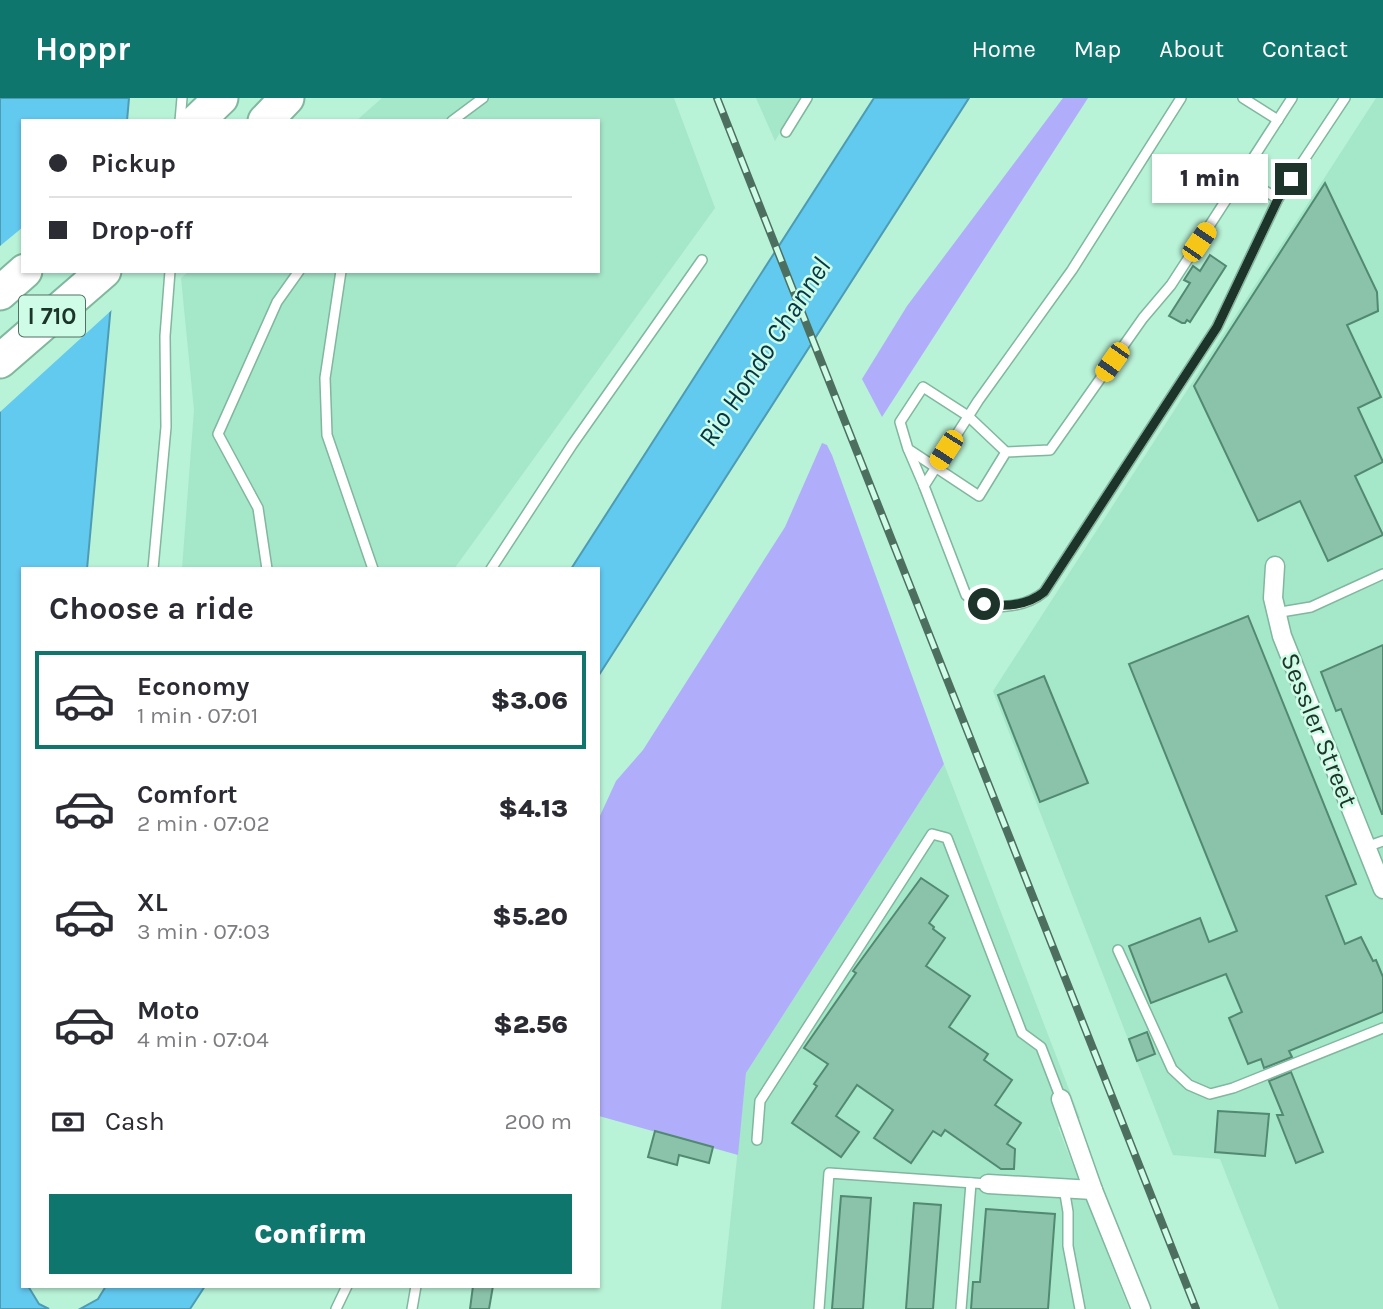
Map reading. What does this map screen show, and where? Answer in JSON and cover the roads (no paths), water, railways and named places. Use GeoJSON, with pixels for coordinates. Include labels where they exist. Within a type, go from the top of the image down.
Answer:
{"type":"FeatureCollection","features":[{"type":"Feature","properties":{"kind":"highway"},"geometry":{"type":"LineString","coordinates":[[199,119],[221,98]]}},
{"type":"Feature","properties":{"kind":"highway"},"geometry":{"type":"LineString","coordinates":[[267,119],[287,98]]}},
{"type":"Feature","properties":{"kind":"highway","name":"I 710"},"geometry":{"type":"LineString","coordinates":[[0,293],[23,273]]}},
{"type":"Feature","properties":{"kind":"highway","name":"I 710"},"geometry":{"type":"LineString","coordinates":[[0,361],[102,273]]}},
{"type":"Feature","properties":{"kind":"street","name":"Sessler Street"},"geometry":{"type":"LineString","coordinates":[[1275,566],[1273,582],[1276,613],[1282,636],[1383,889]]}},
{"type":"Feature","properties":{"kind":"street"},"geometry":{"type":"LineString","coordinates":[[1060,1099],[1141,1309]]}},
{"type":"Feature","properties":{"kind":"street"},"geometry":{"type":"LineString","coordinates":[[980,1183],[1093,1190]]}},
{"type":"Feature","properties":{"kind":"lane"},"geometry":{"type":"LineString","coordinates":[[180,119],[182,98]]}},
{"type":"Feature","properties":{"kind":"lane"},"geometry":{"type":"LineString","coordinates":[[455,119],[483,98]]}},
{"type":"Feature","properties":{"kind":"lane"},"geometry":{"type":"LineString","coordinates":[[786,132],[807,98]]}},
{"type":"Feature","properties":{"kind":"lane"},"geometry":{"type":"LineString","coordinates":[[924,486],[968,416],[1072,270],[1181,98]]}},
{"type":"Feature","properties":{"kind":"lane"},"geometry":{"type":"LineString","coordinates":[[1243,98],[1278,120]]}},
{"type":"Feature","properties":{"kind":"lane"},"geometry":{"type":"LineString","coordinates":[[1292,98],[1171,285],[1143,318],[1050,450],[1006,452],[968,416],[923,387],[900,422],[908,449],[969,598],[984,604],[1004,606],[1026,602],[1042,594],[1217,327],[1278,199],[1345,98]]}},
{"type":"Feature","properties":{"kind":"lane"},"geometry":{"type":"LineString","coordinates":[[1243,177],[1278,199]]}},
{"type":"Feature","properties":{"kind":"lane"},"geometry":{"type":"LineString","coordinates":[[492,567],[572,445],[702,260]]}},
{"type":"Feature","properties":{"kind":"lane"},"geometry":{"type":"LineString","coordinates":[[153,567],[166,427],[165,336],[170,273]]}},
{"type":"Feature","properties":{"kind":"lane"},"geometry":{"type":"LineString","coordinates":[[267,567],[258,508],[218,434],[277,302],[298,273]]}},
{"type":"Feature","properties":{"kind":"lane"},"geometry":{"type":"LineString","coordinates":[[341,273],[325,378],[327,435],[372,567]]}},
{"type":"Feature","properties":{"kind":"lane"},"geometry":{"type":"LineString","coordinates":[[908,449],[979,496],[1006,452]]}},
{"type":"Feature","properties":{"kind":"lane"},"geometry":{"type":"LineString","coordinates":[[1276,613],[1311,607],[1383,574]]}},
{"type":"Feature","properties":{"kind":"lane"},"geometry":{"type":"LineString","coordinates":[[757,1140],[761,1101],[932,834],[947,838],[1022,1033],[1041,1047],[1060,1099]]}},
{"type":"Feature","properties":{"kind":"lane"},"geometry":{"type":"LineString","coordinates":[[1366,847],[1383,841]]}},
{"type":"Feature","properties":{"kind":"lane"},"geometry":{"type":"LineString","coordinates":[[1118,950],[1172,1069],[1189,1086],[1210,1094],[1233,1088],[1383,1028]]}},
{"type":"Feature","properties":{"kind":"lane"},"geometry":{"type":"LineString","coordinates":[[819,1309],[829,1173],[980,1183],[961,1309]]}},
{"type":"Feature","properties":{"kind":"lane"},"geometry":{"type":"LineString","coordinates":[[1064,1188],[1068,1212],[1068,1246],[1080,1309]]}},
{"type":"Feature","properties":{"kind":"lane"},"geometry":{"type":"LineString","coordinates":[[336,1309],[346,1288]]}},
{"type":"Feature","properties":{"kind":"lane"},"geometry":{"type":"LineString","coordinates":[[412,1309],[416,1288]]}},
{"type":"Feature","properties":{"kind":"water"},"geometry":{"type":"Polygon","coordinates":[[[0,98],[129,98],[127,119],[21,119],[21,273],[114,273],[87,567],[21,567],[21,1288],[29,1288],[39,1304],[49,1309],[0,1309],[0,98]]]}},
{"type":"Feature","properties":{"kind":"water","name":"Rio Hondo Channel"},"geometry":{"type":"Polygon","coordinates":[[[874,98],[969,98],[600,673],[600,567],[572,567],[874,98]]]}},
{"type":"Feature","properties":{"kind":"water"},"geometry":{"type":"Polygon","coordinates":[[[105,1288],[204,1288],[190,1309],[80,1309],[98,1299],[105,1288]]]}},
{"type":"Feature","properties":{"kind":"railway"},"geometry":{"type":"LineString","coordinates":[[717,98],[1196,1309]]}}]}
